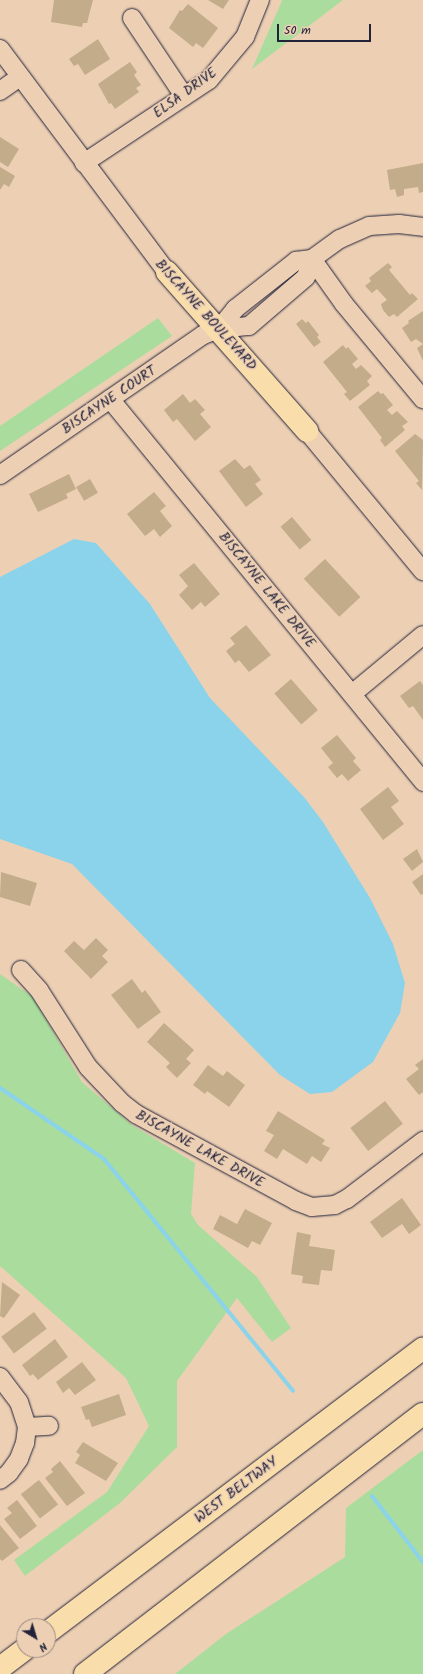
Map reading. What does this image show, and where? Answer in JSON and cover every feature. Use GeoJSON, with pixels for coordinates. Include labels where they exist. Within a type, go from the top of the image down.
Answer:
{"type":"FeatureCollection","features":[{"type":"Feature","properties":{"kind":"main road","name":"BISCAYNE BOULEVARD"},"geometry":{"type":"LineString","coordinates":[[167,272],[219,329],[307,431]]}},
{"type":"Feature","properties":{"kind":"main road","name":"WEST BELTWAY"},"geometry":{"type":"LineString","coordinates":[[56,1626],[423,1348]]}},
{"type":"Feature","properties":{"kind":"main road"},"geometry":{"type":"LineString","coordinates":[[85,1674],[423,1414]]}},
{"type":"Feature","properties":{"kind":"main road"},"geometry":{"type":"LineString","coordinates":[[0,1668],[16,1656]]}},
{"type":"Feature","properties":{"kind":"street","name":"ELSA DRIVE"},"geometry":{"type":"LineString","coordinates":[[84,163],[209,80],[229,58],[245,37],[260,0]]}},
{"type":"Feature","properties":{"kind":"street"},"geometry":{"type":"LineString","coordinates":[[132,18],[184,96]]}},
{"type":"Feature","properties":{"kind":"street","name":"BISCAYNE BOULEVARD"},"geometry":{"type":"LineString","coordinates":[[0,49],[167,272]]}},
{"type":"Feature","properties":{"kind":"street"},"geometry":{"type":"LineString","coordinates":[[0,91],[20,77]]}},
{"type":"Feature","properties":{"kind":"street"},"geometry":{"type":"LineString","coordinates":[[423,227],[398,224],[368,226],[340,239],[312,259],[344,304],[423,399]]}},
{"type":"Feature","properties":{"kind":"street","name":"BISCAYNE COURT"},"geometry":{"type":"LineString","coordinates":[[0,475],[204,335],[219,329],[249,326],[306,276],[312,259]]}},
{"type":"Feature","properties":{"kind":"street","name":"BISCAYNE LAKE DRIVE"},"geometry":{"type":"LineString","coordinates":[[110,399],[423,782]]}},
{"type":"Feature","properties":{"kind":"street","name":"BISCAYNE BOULEVARD"},"geometry":{"type":"LineString","coordinates":[[307,431],[423,571]]}},
{"type":"Feature","properties":{"kind":"street"},"geometry":{"type":"LineString","coordinates":[[352,694],[423,635]]}},
{"type":"Feature","properties":{"kind":"street","name":"BISCAYNE LAKE DRIVE"},"geometry":{"type":"LineString","coordinates":[[21,970],[39,990],[88,1067],[122,1103],[136,1114],[296,1201],[312,1207],[335,1205],[347,1199],[423,1141]]}},
{"type":"Feature","properties":{"kind":"street"},"geometry":{"type":"LineString","coordinates":[[0,1377],[19,1402],[27,1427],[25,1443],[19,1459],[9,1473],[0,1480]]}},
{"type":"Feature","properties":{"kind":"street"},"geometry":{"type":"LineString","coordinates":[[27,1427],[49,1426]]}},
{"type":"Feature","properties":{"kind":"green space"},"geometry":{"type":"Polygon","coordinates":[[[282,0],[343,0],[252,69],[281,3],[282,0]]]}},
{"type":"Feature","properties":{"kind":"green space"},"geometry":{"type":"Polygon","coordinates":[[[158,318],[172,336],[0,451],[0,426],[158,318]]]}},
{"type":"Feature","properties":{"kind":"green space"},"geometry":{"type":"Polygon","coordinates":[[[0,974],[33,997],[82,1082],[132,1125],[195,1163],[191,1214],[198,1225],[257,1277],[291,1328],[272,1342],[237,1298],[177,1381],[177,1447],[120,1503],[25,1576],[14,1560],[107,1492],[149,1426],[126,1378],[0,1266],[0,974]]]}},
{"type":"Feature","properties":{"kind":"green space"},"geometry":{"type":"Polygon","coordinates":[[[423,1450],[423,1674],[175,1674],[226,1634],[345,1557],[346,1508],[423,1450]]]}},
{"type":"Feature","properties":{"kind":"water"},"geometry":{"type":"Polygon","coordinates":[[[74,539],[96,543],[150,604],[210,698],[304,797],[323,822],[370,898],[393,944],[405,983],[400,1013],[373,1062],[332,1092],[310,1094],[280,1075],[72,864],[0,839],[0,577],[74,539]]]}},
{"type":"Feature","properties":{"kind":"building"},"geometry":{"type":"Polygon","coordinates":[[[54,0],[93,0],[87,23],[83,23],[82,27],[51,22],[54,0]]]}},
{"type":"Feature","properties":{"kind":"building"},"geometry":{"type":"Polygon","coordinates":[[[208,0],[229,0],[223,9],[208,0]]]}},
{"type":"Feature","properties":{"kind":"building"},"geometry":{"type":"Polygon","coordinates":[[[188,4],[218,28],[203,48],[196,43],[193,47],[169,28],[180,10],[182,11],[188,4]]]}},
{"type":"Feature","properties":{"kind":"building"},"geometry":{"type":"Polygon","coordinates":[[[98,39],[110,59],[85,75],[78,64],[74,66],[69,59],[98,39]]]}},
{"type":"Feature","properties":{"kind":"building"},"geometry":{"type":"Polygon","coordinates":[[[130,62],[137,72],[134,75],[141,85],[136,88],[139,92],[115,109],[111,103],[109,104],[98,84],[130,62]]]}},
{"type":"Feature","properties":{"kind":"building"},"geometry":{"type":"Polygon","coordinates":[[[0,137],[19,149],[8,167],[0,162],[0,137]]]}},
{"type":"Feature","properties":{"kind":"building"},"geometry":{"type":"Polygon","coordinates":[[[423,163],[423,192],[419,193],[418,187],[404,189],[404,195],[397,197],[395,189],[390,190],[387,170],[423,163]]]}},
{"type":"Feature","properties":{"kind":"building"},"geometry":{"type":"Polygon","coordinates":[[[0,167],[15,176],[9,187],[4,184],[0,190],[0,167]]]}},
{"type":"Feature","properties":{"kind":"building"},"geometry":{"type":"Polygon","coordinates":[[[388,263],[392,267],[389,270],[410,295],[412,293],[418,299],[397,317],[394,314],[389,317],[383,310],[381,304],[387,300],[377,289],[372,293],[365,286],[371,281],[369,278],[388,263]]]}},
{"type":"Feature","properties":{"kind":"building"},"geometry":{"type":"Polygon","coordinates":[[[423,311],[423,344],[416,339],[411,342],[402,328],[409,323],[408,321],[423,311]]]}},
{"type":"Feature","properties":{"kind":"building"},"geometry":{"type":"Polygon","coordinates":[[[302,319],[306,323],[308,321],[319,335],[317,337],[321,342],[314,347],[296,324],[302,319]]]}},
{"type":"Feature","properties":{"kind":"building"},"geometry":{"type":"Polygon","coordinates":[[[423,344],[423,361],[417,348],[423,344]]]}},
{"type":"Feature","properties":{"kind":"building"},"geometry":{"type":"Polygon","coordinates":[[[343,345],[346,349],[348,347],[358,359],[352,364],[356,369],[361,365],[372,376],[367,381],[370,385],[350,401],[344,394],[347,392],[323,362],[343,345]]]}},
{"type":"Feature","properties":{"kind":"building"},"geometry":{"type":"Polygon","coordinates":[[[378,391],[381,394],[383,393],[393,405],[387,410],[392,415],[397,411],[408,422],[402,426],[405,430],[385,447],[380,440],[382,438],[358,407],[378,391]]]}},
{"type":"Feature","properties":{"kind":"building"},"geometry":{"type":"Polygon","coordinates":[[[183,394],[190,403],[195,399],[205,410],[200,414],[211,427],[195,441],[177,419],[173,422],[164,410],[183,394]]]}},
{"type":"Feature","properties":{"kind":"building"},"geometry":{"type":"Polygon","coordinates":[[[415,434],[423,440],[422,490],[416,483],[419,481],[395,451],[415,434]]]}},
{"type":"Feature","properties":{"kind":"building"},"geometry":{"type":"Polygon","coordinates":[[[235,459],[244,469],[250,465],[261,480],[255,484],[263,494],[246,507],[219,471],[235,459]]]}},
{"type":"Feature","properties":{"kind":"building"},"geometry":{"type":"Polygon","coordinates":[[[69,474],[76,489],[66,494],[68,498],[38,512],[29,494],[69,474]]]}},
{"type":"Feature","properties":{"kind":"building"},"geometry":{"type":"Polygon","coordinates":[[[90,479],[98,493],[84,501],[76,487],[90,479]]]}},
{"type":"Feature","properties":{"kind":"building"},"geometry":{"type":"Polygon","coordinates":[[[154,492],[166,506],[160,511],[172,526],[160,537],[154,529],[145,536],[127,514],[154,492]]]}},
{"type":"Feature","properties":{"kind":"building"},"geometry":{"type":"Polygon","coordinates":[[[292,517],[311,540],[300,550],[281,527],[292,517]]]}},
{"type":"Feature","properties":{"kind":"building"},"geometry":{"type":"Polygon","coordinates":[[[325,559],[360,597],[339,617],[304,579],[325,559]]]}},
{"type":"Feature","properties":{"kind":"building"},"geometry":{"type":"Polygon","coordinates":[[[194,563],[220,594],[205,607],[201,602],[192,610],[179,595],[188,586],[179,575],[194,563]]]}},
{"type":"Feature","properties":{"kind":"building"},"geometry":{"type":"Polygon","coordinates":[[[246,625],[271,655],[249,672],[239,660],[235,663],[226,651],[235,644],[230,638],[246,625]]]}},
{"type":"Feature","properties":{"kind":"building"},"geometry":{"type":"Polygon","coordinates":[[[291,679],[318,710],[301,724],[274,693],[291,679]]]}},
{"type":"Feature","properties":{"kind":"building"},"geometry":{"type":"Polygon","coordinates":[[[420,681],[423,685],[423,720],[413,706],[409,708],[400,696],[420,681]]]}},
{"type":"Feature","properties":{"kind":"building"},"geometry":{"type":"Polygon","coordinates":[[[337,735],[356,758],[353,761],[361,770],[348,781],[342,774],[337,778],[328,767],[333,763],[321,748],[337,735]]]}},
{"type":"Feature","properties":{"kind":"building"},"geometry":{"type":"Polygon","coordinates":[[[388,787],[399,801],[391,807],[404,824],[383,840],[360,809],[388,787]]]}},
{"type":"Feature","properties":{"kind":"building"},"geometry":{"type":"Polygon","coordinates":[[[417,849],[423,862],[412,871],[403,859],[417,849]]]}},
{"type":"Feature","properties":{"kind":"building"},"geometry":{"type":"Polygon","coordinates":[[[1,872],[37,883],[30,906],[0,897],[1,872]]]}},
{"type":"Feature","properties":{"kind":"building"},"geometry":{"type":"Polygon","coordinates":[[[423,874],[423,894],[421,895],[412,882],[423,874]]]}},
{"type":"Feature","properties":{"kind":"building"},"geometry":{"type":"Polygon","coordinates":[[[96,938],[108,950],[102,956],[108,962],[91,979],[64,951],[74,941],[84,950],[96,938]]]}},
{"type":"Feature","properties":{"kind":"building"},"geometry":{"type":"Polygon","coordinates":[[[132,979],[142,993],[145,990],[161,1012],[138,1029],[111,995],[132,979]]]}},
{"type":"Feature","properties":{"kind":"building"},"geometry":{"type":"Polygon","coordinates":[[[164,1023],[194,1050],[186,1059],[191,1063],[177,1078],[166,1067],[170,1063],[147,1042],[164,1023]]]}},
{"type":"Feature","properties":{"kind":"building"},"geometry":{"type":"Polygon","coordinates":[[[423,1059],[423,1092],[419,1095],[406,1079],[419,1069],[415,1065],[423,1059]]]}},
{"type":"Feature","properties":{"kind":"building"},"geometry":{"type":"Polygon","coordinates":[[[208,1065],[223,1076],[227,1071],[245,1085],[229,1107],[207,1091],[205,1094],[193,1085],[208,1065]]]}},
{"type":"Feature","properties":{"kind":"building"},"geometry":{"type":"Polygon","coordinates":[[[385,1101],[403,1124],[368,1151],[350,1128],[385,1101]]]}},
{"type":"Feature","properties":{"kind":"building"},"geometry":{"type":"Polygon","coordinates":[[[278,1111],[325,1140],[322,1144],[330,1148],[321,1162],[312,1156],[307,1164],[283,1149],[277,1159],[264,1151],[274,1135],[266,1131],[278,1111]]]}},
{"type":"Feature","properties":{"kind":"building"},"geometry":{"type":"Polygon","coordinates":[[[402,1198],[421,1225],[409,1234],[402,1224],[382,1238],[370,1222],[402,1198]]]}},
{"type":"Feature","properties":{"kind":"building"},"geometry":{"type":"Polygon","coordinates":[[[245,1209],[272,1223],[260,1245],[252,1241],[248,1248],[213,1229],[220,1215],[237,1224],[245,1209]]]}},
{"type":"Feature","properties":{"kind":"building"},"geometry":{"type":"Polygon","coordinates":[[[297,1232],[311,1235],[309,1246],[335,1250],[332,1271],[321,1270],[319,1285],[302,1283],[303,1276],[291,1274],[297,1232]]]}},
{"type":"Feature","properties":{"kind":"building"},"geometry":{"type":"Polygon","coordinates":[[[2,1282],[20,1295],[4,1318],[0,1316],[2,1282]]]}},
{"type":"Feature","properties":{"kind":"building"},"geometry":{"type":"Polygon","coordinates":[[[34,1312],[47,1329],[14,1353],[1,1337],[34,1312]]]}},
{"type":"Feature","properties":{"kind":"building"},"geometry":{"type":"Polygon","coordinates":[[[55,1339],[68,1357],[38,1380],[33,1374],[30,1376],[22,1365],[55,1339]]]}},
{"type":"Feature","properties":{"kind":"building"},"geometry":{"type":"Polygon","coordinates":[[[82,1362],[96,1380],[75,1395],[69,1388],[63,1393],[56,1382],[82,1362]]]}},
{"type":"Feature","properties":{"kind":"building"},"geometry":{"type":"Polygon","coordinates":[[[119,1394],[126,1415],[92,1427],[89,1419],[86,1420],[81,1407],[119,1394]]]}},
{"type":"Feature","properties":{"kind":"building"},"geometry":{"type":"Polygon","coordinates":[[[83,1442],[118,1463],[106,1481],[75,1463],[80,1455],[76,1452],[83,1442]]]}},
{"type":"Feature","properties":{"kind":"building"},"geometry":{"type":"Polygon","coordinates":[[[60,1461],[85,1493],[67,1506],[45,1478],[53,1472],[51,1469],[60,1461]]]}},
{"type":"Feature","properties":{"kind":"building"},"geometry":{"type":"Polygon","coordinates":[[[39,1480],[58,1504],[40,1519],[21,1494],[39,1480]]]}},
{"type":"Feature","properties":{"kind":"building"},"geometry":{"type":"Polygon","coordinates":[[[17,1500],[37,1526],[20,1539],[4,1519],[12,1513],[7,1508],[17,1500]]]}},
{"type":"Feature","properties":{"kind":"building"},"geometry":{"type":"Polygon","coordinates":[[[0,1525],[19,1548],[2,1561],[0,1559],[0,1525]]]}},
{"type":"Feature","properties":{"kind":"waterway"},"geometry":{"type":"LineString","coordinates":[[0,1088],[104,1159],[293,1391]]}},
{"type":"Feature","properties":{"kind":"waterway"},"geometry":{"type":"LineString","coordinates":[[372,1496],[423,1562]]}}]}
